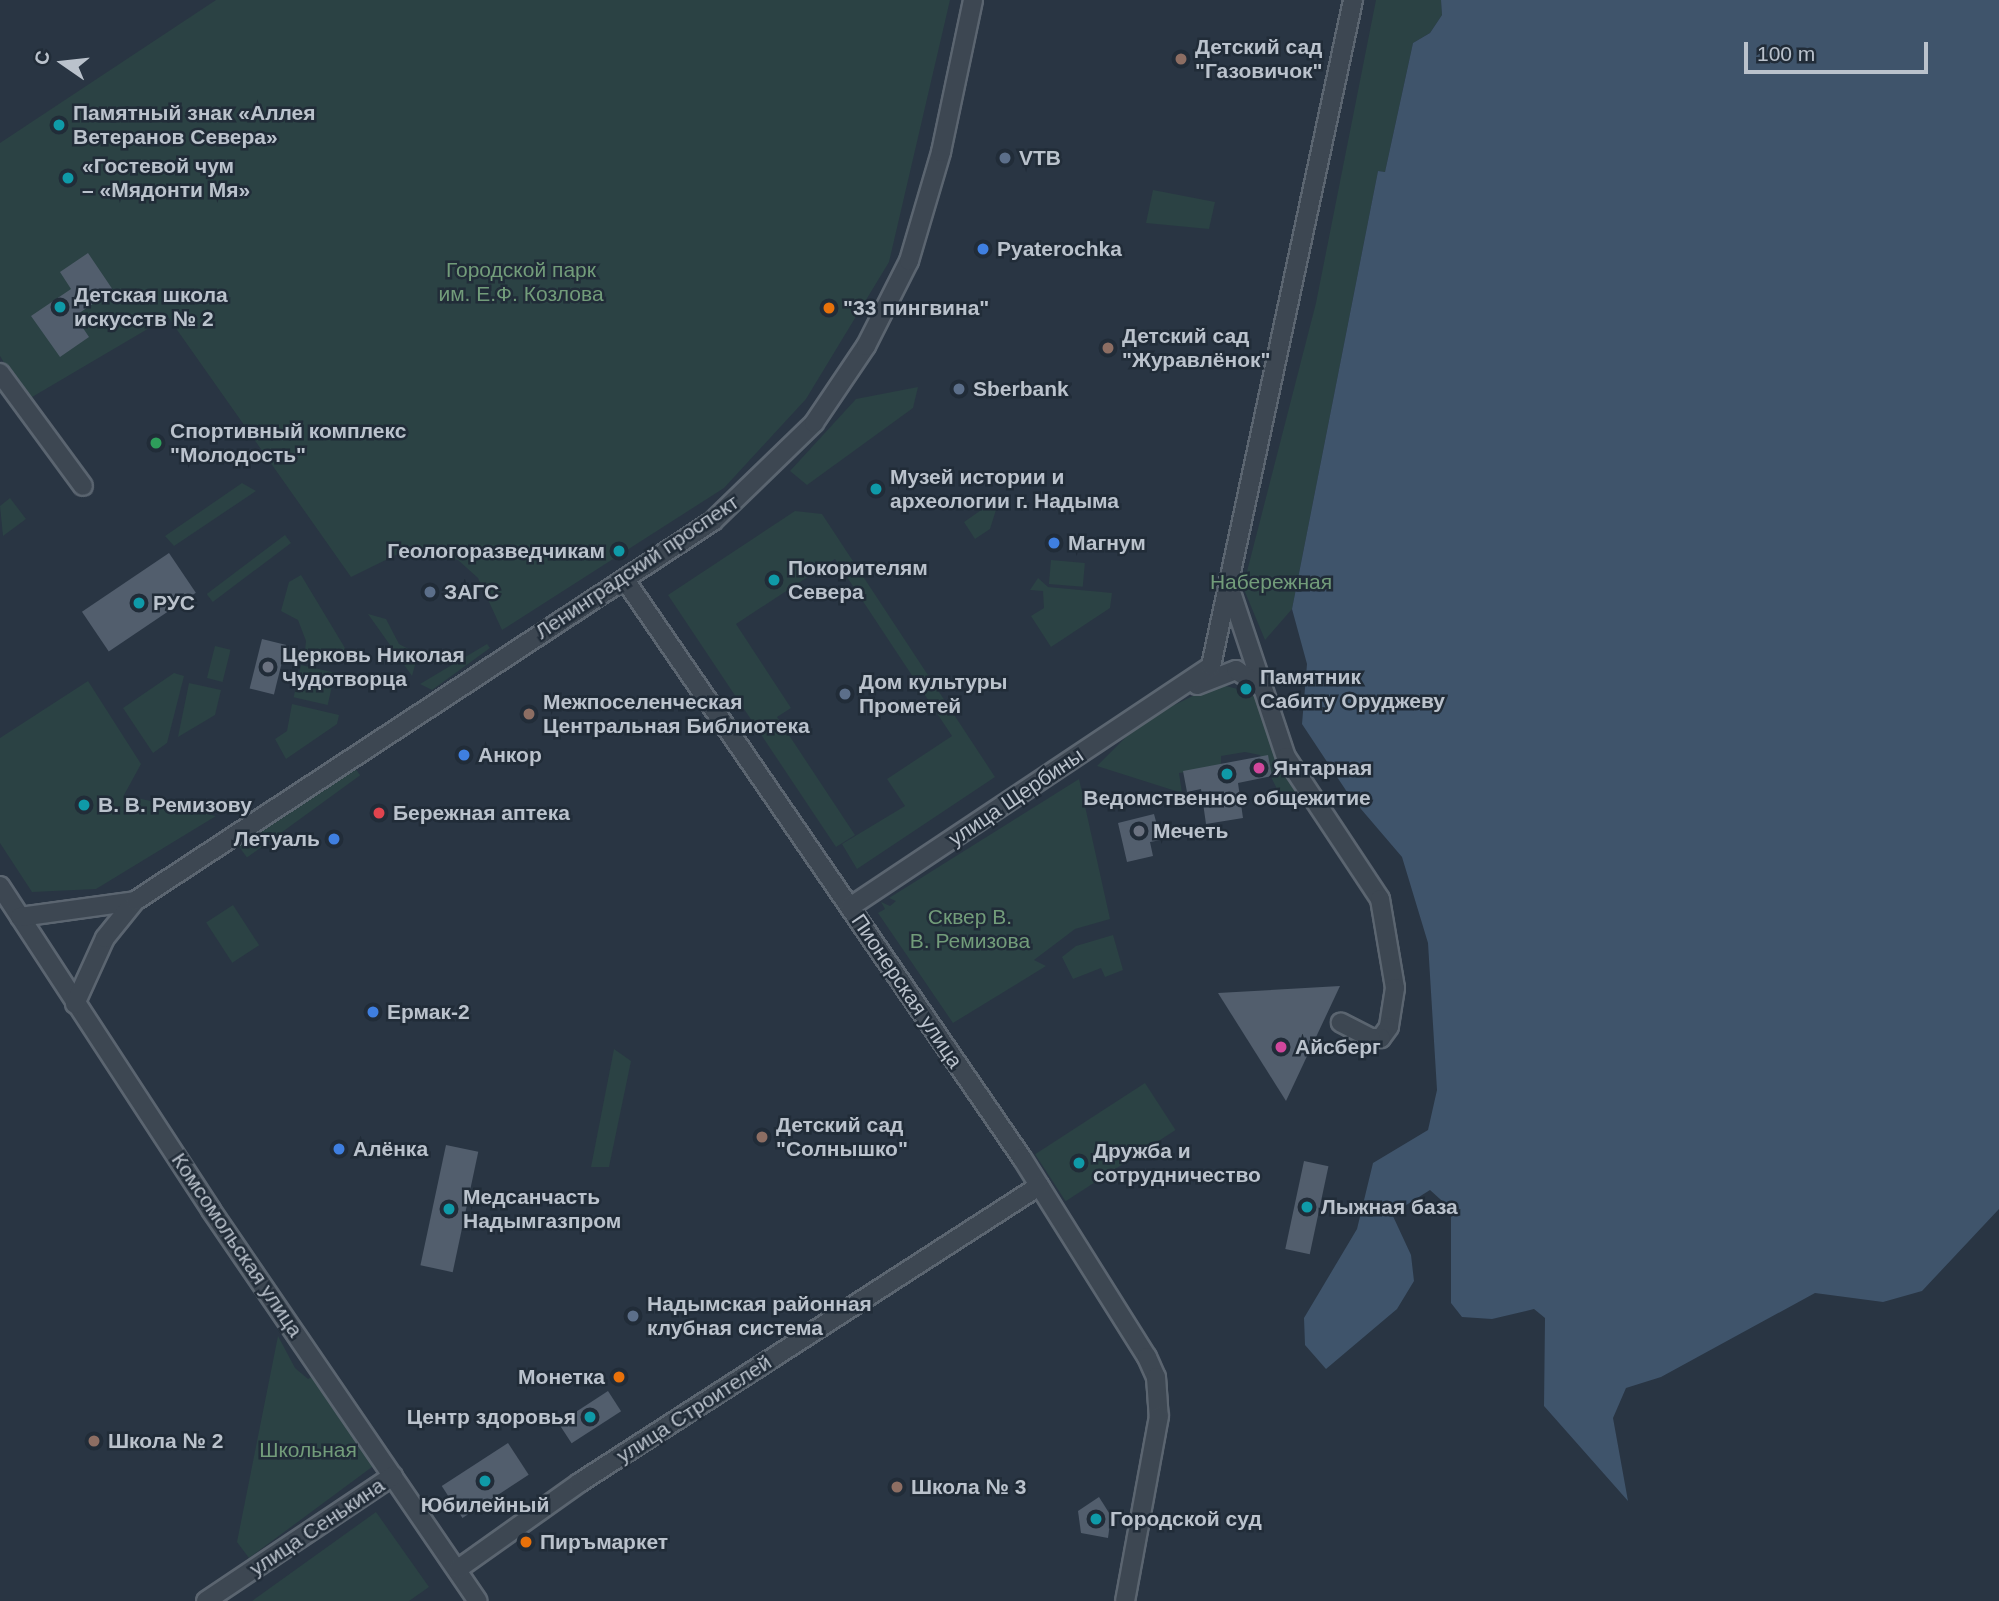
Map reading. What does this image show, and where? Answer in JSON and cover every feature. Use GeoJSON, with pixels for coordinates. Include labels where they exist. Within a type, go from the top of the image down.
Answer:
{"type":"FeatureCollection","features":[{"type":"Feature","properties":{"kind":"street","name":"Ленинградский проспект"},"geometry":{"type":"LineString","coordinates":[[135,901],[625,580],[752,488],[814,423],[866,346],[922,226],[973,0]]}},
{"type":"Feature","properties":{"kind":"street"},"geometry":{"type":"LineString","coordinates":[[1183,686],[1211,666],[1222,629],[1353,0]]}},
{"type":"Feature","properties":{"kind":"street"},"geometry":{"type":"LineString","coordinates":[[0,373],[83,486]]}},
{"type":"Feature","properties":{"kind":"street","name":"Пионерская улица"},"geometry":{"type":"LineString","coordinates":[[625,580],[1039,1186],[1147,1357],[1156,1377],[1159,1416],[1125,1601]]}},
{"type":"Feature","properties":{"kind":"street"},"geometry":{"type":"LineString","coordinates":[[1230,589],[1286,757],[1380,900],[1395,988],[1389,1027],[1381,1038],[1371,1038],[1341,1023]]}},
{"type":"Feature","properties":{"kind":"street"},"geometry":{"type":"LineString","coordinates":[[1222,629],[1254,664]]}},
{"type":"Feature","properties":{"kind":"street"},"geometry":{"type":"LineString","coordinates":[[1183,686],[1236,670],[1261,687]]}},
{"type":"Feature","properties":{"kind":"street","name":"улица Щербины"},"geometry":{"type":"LineString","coordinates":[[850,907],[1183,686]]}},
{"type":"Feature","properties":{"kind":"street","name":"Комсомольская улица"},"geometry":{"type":"LineString","coordinates":[[0,886],[75,1004],[478,1601]]}},
{"type":"Feature","properties":{"kind":"street"},"geometry":{"type":"LineString","coordinates":[[20,917],[135,901]]}},
{"type":"Feature","properties":{"kind":"street"},"geometry":{"type":"LineString","coordinates":[[75,1004],[105,938],[135,901]]}},
{"type":"Feature","properties":{"kind":"street","name":"улица Строителей"},"geometry":{"type":"LineString","coordinates":[[458,1569],[588,1477],[1039,1186]]}},
{"type":"Feature","properties":{"kind":"street","name":"улица Сенькина"},"geometry":{"type":"LineString","coordinates":[[206,1601],[393,1476]]}},
{"type":"Feature","properties":{"kind":"green space","name":"Городской парк им. Е.Ф. Козлова"},"geometry":{"type":"Polygon","coordinates":[[[216,0],[950,0],[889,262],[806,399],[724,488],[502,630],[478,578],[458,560],[436,551],[404,551],[351,577],[168,317],[27,400],[0,356],[0,143],[216,0]]]}},
{"type":"Feature","properties":{"kind":"green space","name":"Набережная"},"geometry":{"type":"Polygon","coordinates":[[[1376,0],[1441,0],[1442,15],[1430,33],[1413,43],[1385,172],[1378,171],[1292,609],[1265,640],[1243,587],[1316,303],[1376,0]]]}},
{"type":"Feature","properties":{"kind":"green space"},"geometry":{"type":"Polygon","coordinates":[[[1153,190],[1215,202],[1209,229],[1146,223],[1153,190]]]}},
{"type":"Feature","properties":{"kind":"green space"},"geometry":{"type":"Polygon","coordinates":[[[918,387],[913,408],[807,485],[790,471],[856,399],[918,387]]]}},
{"type":"Feature","properties":{"kind":"green space"},"geometry":{"type":"Polygon","coordinates":[[[242,483],[256,491],[174,546],[165,536],[242,483]]]}},
{"type":"Feature","properties":{"kind":"green space"},"geometry":{"type":"Polygon","coordinates":[[[1000,497],[990,529],[975,539],[964,522],[1000,497]]]}},
{"type":"Feature","properties":{"kind":"green space"},"geometry":{"type":"Polygon","coordinates":[[[10,498],[26,519],[3,536],[0,506],[10,498]]]}},
{"type":"Feature","properties":{"kind":"green space"},"geometry":{"type":"Polygon","coordinates":[[[795,511],[822,514],[995,777],[857,869],[842,844],[905,806],[887,779],[952,736],[835,559],[736,624],[791,708],[777,717],[855,835],[836,847],[668,595],[795,511]]]}},
{"type":"Feature","properties":{"kind":"green space"},"geometry":{"type":"Polygon","coordinates":[[[285,535],[291,543],[213,602],[207,594],[285,535]]]}},
{"type":"Feature","properties":{"kind":"green space"},"geometry":{"type":"Polygon","coordinates":[[[1051,560],[1085,563],[1083,587],[1049,584],[1051,560]]]}},
{"type":"Feature","properties":{"kind":"green space"},"geometry":{"type":"Polygon","coordinates":[[[301,575],[351,658],[304,660],[306,641],[298,620],[281,611],[289,582],[301,575]]]}},
{"type":"Feature","properties":{"kind":"green space"},"geometry":{"type":"Polygon","coordinates":[[[1038,578],[1048,587],[1112,593],[1110,608],[1051,647],[1031,616],[1044,608],[1043,591],[1030,590],[1038,578]]]}},
{"type":"Feature","properties":{"kind":"green space"},"geometry":{"type":"Polygon","coordinates":[[[368,614],[386,619],[399,644],[418,654],[412,676],[368,614]]]}},
{"type":"Feature","properties":{"kind":"green space"},"geometry":{"type":"Polygon","coordinates":[[[487,644],[490,648],[432,690],[420,684],[487,644]]]}},
{"type":"Feature","properties":{"kind":"green space"},"geometry":{"type":"Polygon","coordinates":[[[215,646],[231,650],[223,682],[207,678],[215,646]]]}},
{"type":"Feature","properties":{"kind":"green space"},"geometry":{"type":"Polygon","coordinates":[[[301,665],[335,673],[328,705],[294,697],[301,665]]]}},
{"type":"Feature","properties":{"kind":"green space"},"geometry":{"type":"Polygon","coordinates":[[[174,673],[184,676],[167,743],[153,753],[123,708],[174,673]]]}},
{"type":"Feature","properties":{"kind":"green space"},"geometry":{"type":"Polygon","coordinates":[[[88,681],[141,764],[124,795],[216,816],[96,889],[32,892],[0,843],[0,738],[88,681]]]}},
{"type":"Feature","properties":{"kind":"green space"},"geometry":{"type":"Polygon","coordinates":[[[189,683],[221,690],[215,715],[178,737],[189,683]]]}},
{"type":"Feature","properties":{"kind":"green space"},"geometry":{"type":"Polygon","coordinates":[[[1217,684],[1255,693],[1300,791],[1280,795],[1260,755],[1245,752],[1221,756],[1221,768],[1179,773],[1182,793],[1097,766],[1142,721],[1217,684]]]}},
{"type":"Feature","properties":{"kind":"green space"},"geometry":{"type":"Polygon","coordinates":[[[292,704],[339,715],[337,724],[286,759],[275,739],[287,731],[292,704]]]}},
{"type":"Feature","properties":{"kind":"green space"},"geometry":{"type":"Polygon","coordinates":[[[352,764],[360,775],[247,858],[239,846],[352,764]]]}},
{"type":"Feature","properties":{"kind":"green space","name":"Сквер В. В. Ремизова"},"geometry":{"type":"Polygon","coordinates":[[[1079,779],[1110,919],[1075,929],[1034,960],[1046,966],[953,1023],[878,913],[885,909],[881,902],[890,906],[896,901],[889,898],[1079,779]]]}},
{"type":"Feature","properties":{"kind":"green space"},"geometry":{"type":"Polygon","coordinates":[[[233,905],[259,945],[232,963],[206,922],[233,905]]]}},
{"type":"Feature","properties":{"kind":"green space"},"geometry":{"type":"Polygon","coordinates":[[[1113,935],[1123,970],[1105,977],[1101,968],[1073,979],[1062,957],[1076,946],[1113,935]]]}},
{"type":"Feature","properties":{"kind":"green space"},"geometry":{"type":"Polygon","coordinates":[[[614,1049],[631,1061],[609,1167],[591,1167],[614,1049]]]}},
{"type":"Feature","properties":{"kind":"green space"},"geometry":{"type":"Polygon","coordinates":[[[1145,1083],[1175,1130],[1066,1201],[1035,1154],[1145,1083]]]}},
{"type":"Feature","properties":{"kind":"green space","name":"Школьная"},"geometry":{"type":"Polygon","coordinates":[[[278,1336],[295,1368],[308,1379],[319,1373],[372,1456],[372,1467],[249,1558],[237,1542],[278,1336]]]}},
{"type":"Feature","properties":{"kind":"green space"},"geometry":{"type":"Polygon","coordinates":[[[376,1512],[429,1587],[409,1601],[252,1601],[376,1512]]]}},
{"type":"Feature","properties":{"kind":"water"},"geometry":{"type":"Polygon","coordinates":[[[1441,0],[1999,0],[1999,1209],[1922,1291],[1883,1302],[1815,1293],[1661,1377],[1626,1388],[1613,1418],[1628,1501],[1544,1406],[1545,1318],[1534,1309],[1492,1319],[1462,1317],[1451,1303],[1451,1209],[1430,1190],[1392,1214],[1411,1255],[1414,1281],[1397,1309],[1326,1369],[1305,1345],[1304,1318],[1357,1229],[1373,1163],[1428,1130],[1437,1090],[1428,943],[1402,857],[1349,795],[1302,724],[1307,664],[1292,609],[1378,171],[1385,172],[1413,43],[1430,33],[1442,15],[1441,0]]]}},
{"type":"Feature","properties":{"kind":"building","name":"Детская школа искусств № 2"},"geometry":{"type":"Polygon","coordinates":[[[88,253],[113,290],[75,316],[89,337],[60,357],[31,316],[71,289],[60,272],[88,253]]]}},
{"type":"Feature","properties":{"kind":"building","name":"РУС"},"geometry":{"type":"Polygon","coordinates":[[[169,553],[196,593],[109,652],[82,612],[169,553]]]}},
{"type":"Feature","properties":{"kind":"building","name":"Церковь Николая Чудотворца"},"geometry":{"type":"Polygon","coordinates":[[[262,639],[286,645],[274,695],[250,688],[262,639]]]}},
{"type":"Feature","properties":{"kind":"building"},"geometry":{"type":"Polygon","coordinates":[[[1268,755],[1272,776],[1238,783],[1243,818],[1206,824],[1201,789],[1187,792],[1183,771],[1268,755]]]}},
{"type":"Feature","properties":{"kind":"building","name":"Мечеть"},"geometry":{"type":"Polygon","coordinates":[[[1154,814],[1161,840],[1150,842],[1153,856],[1127,862],[1118,823],[1154,814]]]}},
{"type":"Feature","properties":{"kind":"building","name":"Айсберг"},"geometry":{"type":"Polygon","coordinates":[[[1340,986],[1286,1101],[1218,993],[1340,986]]]}},
{"type":"Feature","properties":{"kind":"building","name":"Медсанчасть Надымгазпром"},"geometry":{"type":"Polygon","coordinates":[[[446,1145],[478,1152],[453,1272],[420,1265],[446,1145]]]}},
{"type":"Feature","properties":{"kind":"building","name":"Лыжная база"},"geometry":{"type":"Polygon","coordinates":[[[1304,1161],[1328,1166],[1310,1254],[1285,1249],[1304,1161]]]}},
{"type":"Feature","properties":{"kind":"building","name":"Центр здоровья"},"geometry":{"type":"Polygon","coordinates":[[[608,1391],[621,1411],[572,1443],[559,1423],[608,1391]]]}},
{"type":"Feature","properties":{"kind":"building","name":"Юбилейный"},"geometry":{"type":"Polygon","coordinates":[[[508,1443],[529,1475],[462,1518],[442,1486],[508,1443]]]}},
{"type":"Feature","properties":{"kind":"building","name":"Городской суд"},"geometry":{"type":"Polygon","coordinates":[[[1099,1497],[1111,1516],[1108,1538],[1081,1533],[1078,1511],[1099,1497]]]}},
{"type":"Feature","properties":{"kind":"place","name":"Детский сад \"Газовичок\""},"geometry":{"type":"Point","coordinates":[1181,59]}},
{"type":"Feature","properties":{"kind":"place","name":"Памятный знак «Аллея Ветеранов Севера»"},"geometry":{"type":"Point","coordinates":[59,125]}},
{"type":"Feature","properties":{"kind":"place","name":"VTB"},"geometry":{"type":"Point","coordinates":[1005,158]}},
{"type":"Feature","properties":{"kind":"place","name":"«Гостевой чум – «Мядонти Мя»"},"geometry":{"type":"Point","coordinates":[68,178]}},
{"type":"Feature","properties":{"kind":"place","name":"Pyaterochka"},"geometry":{"type":"Point","coordinates":[983,249]}},
{"type":"Feature","properties":{"kind":"place","name":"Детская школа искусств № 2"},"geometry":{"type":"Point","coordinates":[60,307]}},
{"type":"Feature","properties":{"kind":"place","name":"\"33 пингвина\""},"geometry":{"type":"Point","coordinates":[829,308]}},
{"type":"Feature","properties":{"kind":"place","name":"Детский сад \"Журавлёнок\""},"geometry":{"type":"Point","coordinates":[1108,348]}},
{"type":"Feature","properties":{"kind":"place","name":"Sberbank"},"geometry":{"type":"Point","coordinates":[959,389]}},
{"type":"Feature","properties":{"kind":"place","name":"Спортивный комплекс \"Молодость\""},"geometry":{"type":"Point","coordinates":[156,443]}},
{"type":"Feature","properties":{"kind":"place","name":"Музей истории и археологии г. Надыма"},"geometry":{"type":"Point","coordinates":[876,489]}},
{"type":"Feature","properties":{"kind":"place","name":"Магнум"},"geometry":{"type":"Point","coordinates":[1054,543]}},
{"type":"Feature","properties":{"kind":"place","name":"Геологоразведчикам"},"geometry":{"type":"Point","coordinates":[619,551]}},
{"type":"Feature","properties":{"kind":"place","name":"Покорителям Севера"},"geometry":{"type":"Point","coordinates":[774,580]}},
{"type":"Feature","properties":{"kind":"place","name":"ЗАГС"},"geometry":{"type":"Point","coordinates":[430,592]}},
{"type":"Feature","properties":{"kind":"place","name":"РУС"},"geometry":{"type":"Point","coordinates":[139,603]}},
{"type":"Feature","properties":{"kind":"place","name":"Церковь Николая Чудотворца"},"geometry":{"type":"Point","coordinates":[268,667]}},
{"type":"Feature","properties":{"kind":"place","name":"Памятник Сабиту Оруджеву"},"geometry":{"type":"Point","coordinates":[1246,689]}},
{"type":"Feature","properties":{"kind":"place","name":"Дом культуры Прометей"},"geometry":{"type":"Point","coordinates":[845,694]}},
{"type":"Feature","properties":{"kind":"place","name":"Межпоселенческая Центральная Библиотека"},"geometry":{"type":"Point","coordinates":[529,714]}},
{"type":"Feature","properties":{"kind":"place","name":"Анкор"},"geometry":{"type":"Point","coordinates":[464,755]}},
{"type":"Feature","properties":{"kind":"place","name":"Янтарная"},"geometry":{"type":"Point","coordinates":[1259,768]}},
{"type":"Feature","properties":{"kind":"place","name":"Ведомственное общежитие"},"geometry":{"type":"Point","coordinates":[1227,774]}},
{"type":"Feature","properties":{"kind":"place","name":"В. В. Ремизову"},"geometry":{"type":"Point","coordinates":[84,805]}},
{"type":"Feature","properties":{"kind":"place","name":"Бережная аптека"},"geometry":{"type":"Point","coordinates":[379,813]}},
{"type":"Feature","properties":{"kind":"place","name":"Мечеть"},"geometry":{"type":"Point","coordinates":[1139,831]}},
{"type":"Feature","properties":{"kind":"place","name":"Летуаль"},"geometry":{"type":"Point","coordinates":[334,839]}},
{"type":"Feature","properties":{"kind":"place","name":"Ермак-2"},"geometry":{"type":"Point","coordinates":[373,1012]}},
{"type":"Feature","properties":{"kind":"place","name":"Айсберг"},"geometry":{"type":"Point","coordinates":[1281,1047]}},
{"type":"Feature","properties":{"kind":"place","name":"Детский сад \"Солнышко\""},"geometry":{"type":"Point","coordinates":[762,1137]}},
{"type":"Feature","properties":{"kind":"place","name":"Алёнка"},"geometry":{"type":"Point","coordinates":[339,1149]}},
{"type":"Feature","properties":{"kind":"place","name":"Дружба и сотрудничество"},"geometry":{"type":"Point","coordinates":[1079,1163]}},
{"type":"Feature","properties":{"kind":"place","name":"Лыжная база"},"geometry":{"type":"Point","coordinates":[1307,1207]}},
{"type":"Feature","properties":{"kind":"place","name":"Медсанчасть Надымгазпром"},"geometry":{"type":"Point","coordinates":[449,1209]}},
{"type":"Feature","properties":{"kind":"place","name":"Надымская районная клубная система"},"geometry":{"type":"Point","coordinates":[633,1316]}},
{"type":"Feature","properties":{"kind":"place","name":"Монетка"},"geometry":{"type":"Point","coordinates":[619,1377]}},
{"type":"Feature","properties":{"kind":"place","name":"Центр здоровья"},"geometry":{"type":"Point","coordinates":[590,1417]}},
{"type":"Feature","properties":{"kind":"place","name":"Школа № 2"},"geometry":{"type":"Point","coordinates":[94,1441]}},
{"type":"Feature","properties":{"kind":"place","name":"Юбилейный"},"geometry":{"type":"Point","coordinates":[485,1481]}},
{"type":"Feature","properties":{"kind":"place","name":"Школа № 3"},"geometry":{"type":"Point","coordinates":[897,1487]}},
{"type":"Feature","properties":{"kind":"place","name":"Городской суд"},"geometry":{"type":"Point","coordinates":[1096,1519]}},
{"type":"Feature","properties":{"kind":"place","name":"Пиръмаркет"},"geometry":{"type":"Point","coordinates":[526,1542]}}]}
